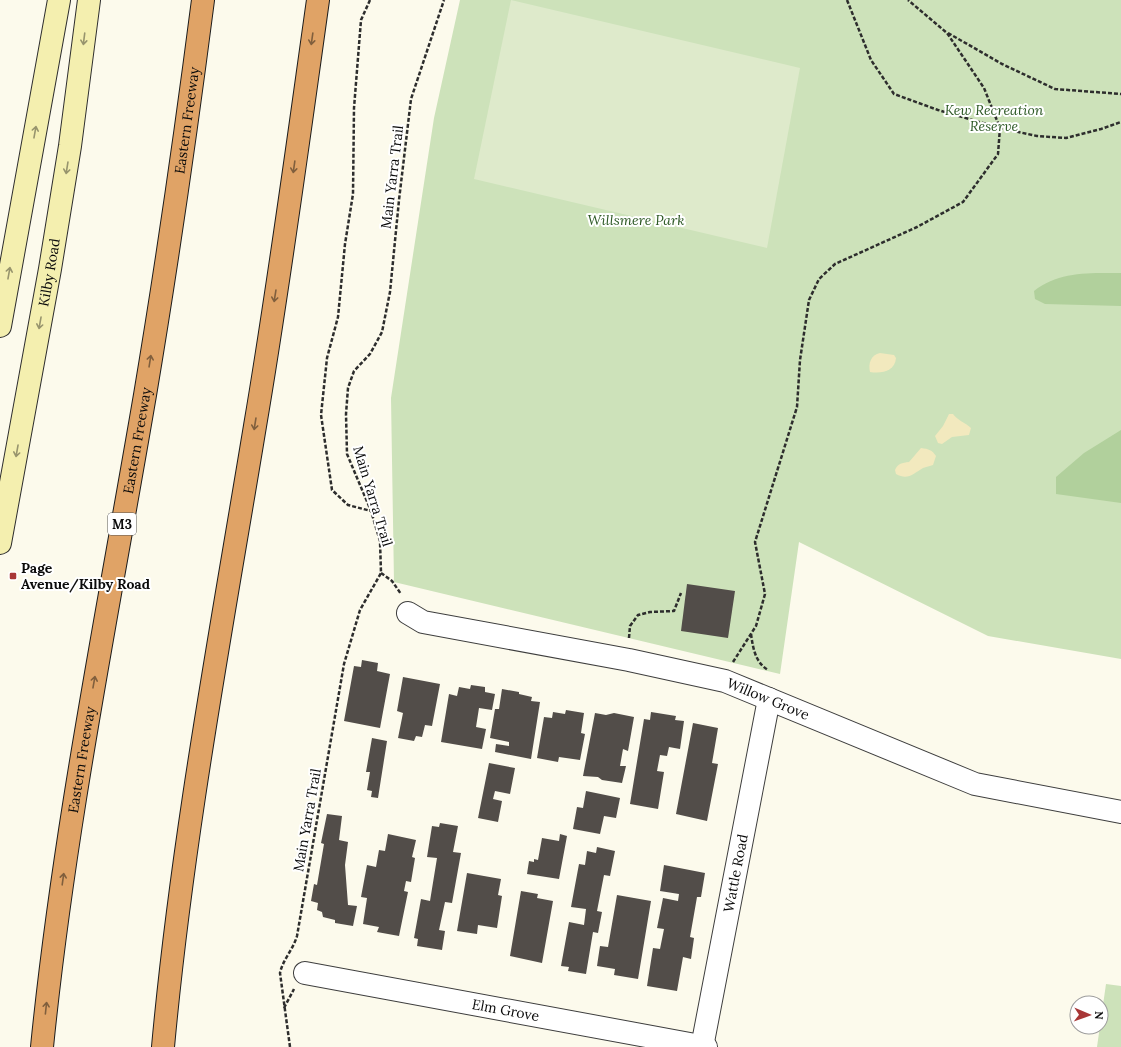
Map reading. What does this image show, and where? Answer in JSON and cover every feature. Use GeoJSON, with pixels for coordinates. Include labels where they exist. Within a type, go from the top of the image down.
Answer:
{"type":"FeatureCollection","features":[{"type":"Feature","properties":{"kind":"highway","name":"Eastern Freeway"},"geometry":{"type":"LineString","coordinates":[[42,1047],[50,972],[70,825],[145,393],[179,180],[203,0]]}},
{"type":"Feature","properties":{"kind":"highway"},"geometry":{"type":"LineString","coordinates":[[163,1047],[178,915],[205,729],[264,370],[318,0]]}},
{"type":"Feature","properties":{"kind":"street"},"geometry":{"type":"LineString","coordinates":[[0,326],[59,0]]}},
{"type":"Feature","properties":{"kind":"street","name":"Kilby Road"},"geometry":{"type":"LineString","coordinates":[[0,543],[68,161],[89,0]]}},
{"type":"Feature","properties":{"kind":"street","name":"Willow Grove"},"geometry":{"type":"LineString","coordinates":[[408,612],[423,622],[628,660],[725,681],[975,784],[1121,812]]}},
{"type":"Feature","properties":{"kind":"street","name":"Wattle Road"},"geometry":{"type":"LineString","coordinates":[[704,1046],[769,699]]}},
{"type":"Feature","properties":{"kind":"street","name":"Elm Grove"},"geometry":{"type":"LineString","coordinates":[[305,973],[704,1046]]}},
{"type":"Feature","properties":{"kind":"path"},"geometry":{"type":"LineString","coordinates":[[370,0],[361,20],[354,108],[353,194],[345,244],[338,316],[326,358],[321,415],[332,490],[348,505],[370,511]]}},
{"type":"Feature","properties":{"kind":"path","name":"Main Yarra Trail"},"geometry":{"type":"LineString","coordinates":[[290,1047],[280,973],[282,962],[293,949],[297,936],[344,664],[360,610],[380,573],[380,542],[370,511],[347,454],[346,414],[348,388],[354,371],[370,354],[382,332],[390,292],[411,100],[444,0]]}},
{"type":"Feature","properties":{"kind":"path"},"geometry":{"type":"LineString","coordinates":[[847,0],[871,60],[894,94],[938,110],[1000,128],[1037,136],[1066,138],[1102,129],[1121,122]]}},
{"type":"Feature","properties":{"kind":"path"},"geometry":{"type":"LineString","coordinates":[[908,0],[947,33],[1002,64],[1055,89],[1121,94]]}},
{"type":"Feature","properties":{"kind":"path"},"geometry":{"type":"LineString","coordinates":[[725,681],[728,668],[756,626],[765,594],[755,542],[797,407],[800,360],[809,300],[819,279],[835,264],[917,227],[963,202],[998,154],[1000,128],[984,88],[947,33]]}},
{"type":"Feature","properties":{"kind":"path"},"geometry":{"type":"LineString","coordinates":[[380,573],[392,580],[401,594],[408,612]]}},
{"type":"Feature","properties":{"kind":"path"},"geometry":{"type":"LineString","coordinates":[[628,660],[627,647],[630,626],[638,615],[650,612],[674,611],[681,593]]}},
{"type":"Feature","properties":{"kind":"path"},"geometry":{"type":"LineString","coordinates":[[751,634],[756,657],[761,666],[768,670]]}},
{"type":"Feature","properties":{"kind":"green space","name":"Willsmere Park"},"geometry":{"type":"Polygon","coordinates":[[[460,0],[1121,0],[1121,659],[988,636],[799,542],[780,674],[394,582],[391,398],[434,118],[460,0]]]}},
{"type":"Feature","properties":{"kind":"green space"},"geometry":{"type":"Polygon","coordinates":[[[511,0],[800,68],[767,248],[474,179],[511,0]]]}},
{"type":"Feature","properties":{"kind":"green space"},"geometry":{"type":"Polygon","coordinates":[[[1121,273],[1121,306],[1045,304],[1035,299],[1034,291],[1044,284],[1054,280],[1075,274],[1121,273]]]}},
{"type":"Feature","properties":{"kind":"green space"},"geometry":{"type":"Polygon","coordinates":[[[1121,430],[1121,503],[1056,494],[1056,477],[1084,453],[1121,430]]]}},
{"type":"Feature","properties":{"kind":"green space"},"geometry":{"type":"Polygon","coordinates":[[[1106,984],[1121,986],[1121,1047],[1097,1047],[1099,1035],[1109,1035],[1109,995],[1104,995],[1106,984]]]}},
{"type":"Feature","properties":{"kind":"sand"},"geometry":{"type":"Polygon","coordinates":[[[880,353],[894,355],[896,358],[893,366],[887,371],[870,372],[869,366],[872,358],[880,353]]]}},
{"type":"Feature","properties":{"kind":"sand"},"geometry":{"type":"Polygon","coordinates":[[[949,414],[953,414],[971,428],[969,435],[952,437],[942,444],[938,443],[935,436],[943,426],[949,414]]]}},
{"type":"Feature","properties":{"kind":"sand"},"geometry":{"type":"Polygon","coordinates":[[[921,448],[930,450],[936,456],[933,465],[904,477],[896,474],[895,470],[897,466],[902,463],[909,462],[921,448]]]}},
{"type":"Feature","properties":{"kind":"building"},"geometry":{"type":"Polygon","coordinates":[[[687,584],[735,591],[728,638],[681,631],[687,584]]]}},
{"type":"Feature","properties":{"kind":"building"},"geometry":{"type":"Polygon","coordinates":[[[362,660],[378,663],[377,671],[390,674],[380,728],[344,721],[354,666],[361,667],[362,660]]]}},
{"type":"Feature","properties":{"kind":"building"},"geometry":{"type":"Polygon","coordinates":[[[403,677],[440,684],[432,726],[425,725],[422,737],[416,736],[414,741],[398,738],[403,713],[397,711],[403,677]]]}},
{"type":"Feature","properties":{"kind":"building"},"geometry":{"type":"Polygon","coordinates":[[[471,685],[485,687],[485,692],[495,694],[492,710],[479,708],[476,727],[486,729],[482,749],[441,742],[449,694],[457,696],[459,687],[470,689],[471,685]]]}},
{"type":"Feature","properties":{"kind":"building"},"geometry":{"type":"Polygon","coordinates":[[[502,689],[519,692],[519,694],[532,697],[531,701],[540,702],[531,759],[495,752],[496,744],[509,746],[509,742],[490,738],[495,709],[499,709],[502,689]]]}},
{"type":"Feature","properties":{"kind":"building"},"geometry":{"type":"Polygon","coordinates":[[[566,710],[584,713],[581,733],[585,734],[580,760],[559,757],[558,762],[537,758],[544,717],[552,718],[553,712],[565,714],[566,710]]]}},
{"type":"Feature","properties":{"kind":"building"},"geometry":{"type":"Polygon","coordinates":[[[651,712],[676,716],[675,720],[684,721],[680,749],[669,747],[667,756],[660,755],[657,771],[664,772],[658,809],[630,804],[644,719],[650,720],[651,712]]]}},
{"type":"Feature","properties":{"kind":"building"},"geometry":{"type":"Polygon","coordinates":[[[595,713],[606,715],[614,713],[634,717],[628,751],[623,749],[620,766],[626,766],[622,783],[602,780],[598,777],[583,776],[595,713]]]}},
{"type":"Feature","properties":{"kind":"building"},"geometry":{"type":"Polygon","coordinates":[[[693,723],[718,728],[712,763],[718,764],[707,821],[676,814],[693,723]]]}},
{"type":"Feature","properties":{"kind":"building"},"geometry":{"type":"Polygon","coordinates":[[[372,738],[387,741],[378,798],[371,797],[372,791],[367,790],[370,772],[366,772],[372,738]]]}},
{"type":"Feature","properties":{"kind":"building"},"geometry":{"type":"Polygon","coordinates":[[[489,763],[515,768],[510,794],[495,791],[493,799],[502,801],[498,822],[478,818],[489,763]]]}},
{"type":"Feature","properties":{"kind":"building"},"geometry":{"type":"Polygon","coordinates":[[[586,791],[620,798],[616,818],[604,816],[600,834],[573,829],[577,807],[583,808],[586,791]]]}},
{"type":"Feature","properties":{"kind":"building"},"geometry":{"type":"Polygon","coordinates":[[[327,814],[342,816],[339,840],[348,842],[345,865],[348,905],[357,906],[353,926],[335,923],[335,920],[323,917],[322,912],[317,910],[318,903],[311,901],[314,884],[317,885],[324,844],[321,843],[327,814]]]}},
{"type":"Feature","properties":{"kind":"building"},"geometry":{"type":"Polygon","coordinates":[[[440,823],[458,826],[453,852],[461,853],[452,903],[445,902],[439,930],[445,931],[442,950],[417,946],[418,939],[414,938],[421,899],[430,901],[437,858],[427,857],[432,826],[439,827],[440,823]]]}},
{"type":"Feature","properties":{"kind":"building"},"geometry":{"type":"Polygon","coordinates":[[[388,834],[416,840],[412,857],[415,858],[411,882],[406,881],[404,891],[408,892],[399,936],[377,932],[379,927],[363,924],[367,898],[361,897],[367,865],[376,867],[379,850],[385,851],[388,834]]]}},
{"type":"Feature","properties":{"kind":"building"},"geometry":{"type":"Polygon","coordinates":[[[560,834],[567,836],[559,879],[527,874],[529,861],[534,862],[534,859],[538,860],[542,838],[559,841],[560,834]]]}},
{"type":"Feature","properties":{"kind":"building"},"geometry":{"type":"Polygon","coordinates":[[[597,847],[615,851],[610,876],[604,875],[597,911],[602,912],[598,933],[593,932],[586,974],[568,971],[569,967],[561,966],[569,922],[584,925],[586,909],[571,907],[579,864],[585,865],[587,851],[596,853],[597,847]]]}},
{"type":"Feature","properties":{"kind":"building"},"geometry":{"type":"Polygon","coordinates":[[[664,865],[705,873],[701,897],[697,897],[690,937],[694,938],[691,959],[683,957],[677,991],[647,986],[653,948],[660,949],[664,929],[657,928],[663,898],[678,901],[679,894],[660,891],[664,865]]]}},
{"type":"Feature","properties":{"kind":"building"},"geometry":{"type":"Polygon","coordinates":[[[467,873],[501,879],[498,895],[502,896],[497,928],[478,925],[477,934],[457,931],[467,873]]]}},
{"type":"Feature","properties":{"kind":"building"},"geometry":{"type":"Polygon","coordinates":[[[521,891],[538,894],[537,898],[553,901],[542,963],[510,956],[521,891]]]}},
{"type":"Feature","properties":{"kind":"building"},"geometry":{"type":"Polygon","coordinates":[[[617,895],[651,901],[638,979],[614,975],[615,969],[597,966],[600,946],[608,947],[617,895]]]}},
{"type":"Feature","properties":{"kind":"place","name":"Page Avenue/Kilby Road"},"geometry":{"type":"Point","coordinates":[13,576]}},
{"type":"Feature","properties":{"kind":"park label","name":"Kew Recreation Reserve"},"geometry":{"type":"Point","coordinates":[994,118]}}]}
